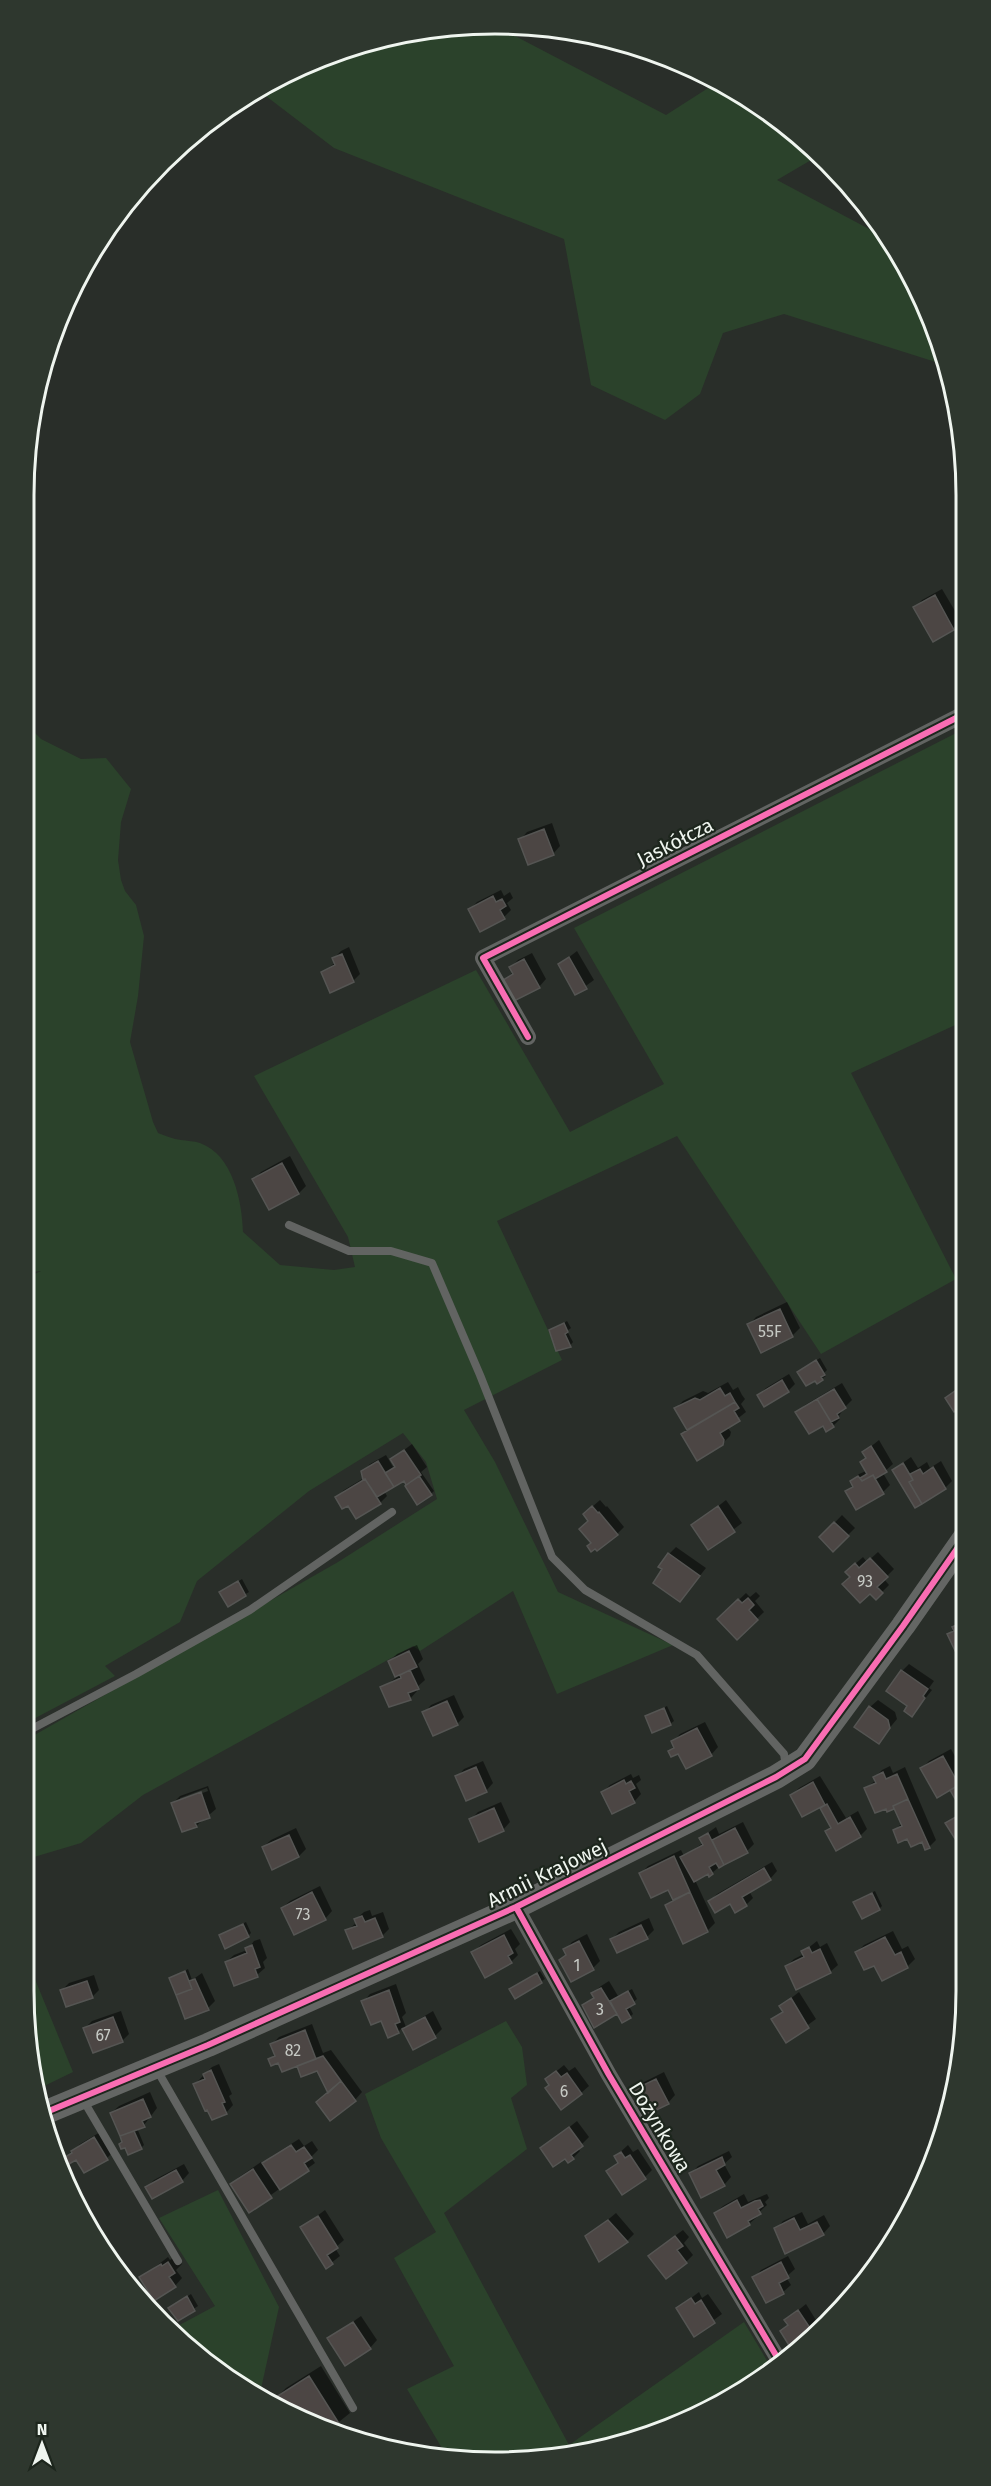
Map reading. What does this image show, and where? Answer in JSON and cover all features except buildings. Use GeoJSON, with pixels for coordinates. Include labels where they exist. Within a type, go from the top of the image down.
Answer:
{"type":"FeatureCollection","features":[{"type":"Feature","properties":{"kind":"street","name":"Jaskółcza"},"geometry":{"type":"LineString","coordinates":[[528,1037],[483,958],[956,718]]}},
{"type":"Feature","properties":{"kind":"street","name":"Armii Krajowej"},"geometry":{"type":"LineString","coordinates":[[50,2111],[155,2067],[516,1907],[786,1771],[805,1759],[956,1550]]}},
{"type":"Feature","properties":{"kind":"street","name":"Dożynkowa"},"geometry":{"type":"LineString","coordinates":[[516,1907],[609,2075],[776,2356]]}},
{"type":"Feature","properties":{"kind":"lane"},"geometry":{"type":"LineString","coordinates":[[289,1225],[349,1251],[391,1251],[432,1263],[552,1557],[585,1590],[697,1654],[784,1754],[786,1771]]}},
{"type":"Feature","properties":{"kind":"lane"},"geometry":{"type":"LineString","coordinates":[[34,1727],[136,1674],[250,1610],[392,1512]]}},
{"type":"Feature","properties":{"kind":"lane"},"geometry":{"type":"LineString","coordinates":[[155,2067],[353,2409]]}},
{"type":"Feature","properties":{"kind":"lane"},"geometry":{"type":"LineString","coordinates":[[81,2098],[178,2261]]}},
{"type":"Feature","properties":{"kind":"green space"},"geometry":{"type":"Polygon","coordinates":[[[512,35],[666,115],[709,87],[752,112],[811,160],[777,180],[873,231],[909,292],[937,362],[784,314],[723,333],[700,394],[665,420],[591,385],[564,239],[334,148],[266,96],[347,59],[376,50],[435,38],[512,35]]]}},
{"type":"Feature","properties":{"kind":"green space"},"geometry":{"type":"Polygon","coordinates":[[[34,732],[41,739],[81,759],[106,758],[131,789],[121,822],[118,860],[121,880],[125,891],[136,905],[144,936],[138,996],[130,1042],[158,1133],[175,1139],[200,1143],[220,1158],[234,1180],[243,1232],[280,1265],[334,1270],[355,1267],[348,1237],[254,1076],[476,970],[570,1132],[664,1084],[574,928],[956,733],[956,1025],[851,1073],[956,1279],[821,1354],[677,1136],[497,1221],[562,1360],[464,1410],[495,1462],[558,1592],[673,1645],[557,1694],[513,1591],[420,1651],[413,1646],[143,1795],[81,1843],[34,1857],[34,1735],[338,1562],[437,1499],[426,1462],[403,1433],[309,1491],[197,1581],[180,1622],[105,1666],[115,1676],[34,1719],[34,1274],[41,1271],[34,1272],[34,732]]]}},
{"type":"Feature","properties":{"kind":"green space"},"geometry":{"type":"Polygon","coordinates":[[[34,1977],[73,2072],[44,2086],[35,2021],[34,1977]]]}},
{"type":"Feature","properties":{"kind":"green space"},"geometry":{"type":"Polygon","coordinates":[[[506,2021],[522,2047],[527,2085],[511,2098],[527,2149],[444,2213],[569,2445],[744,2322],[768,2362],[726,2390],[699,2404],[644,2427],[615,2436],[556,2448],[526,2451],[496,2452],[442,2449],[407,2389],[454,2366],[394,2258],[436,2232],[381,2138],[365,2094],[506,2021]]]}},
{"type":"Feature","properties":{"kind":"green space"},"geometry":{"type":"Polygon","coordinates":[[[218,2190],[279,2307],[261,2388],[215,2356],[179,2325],[215,2306],[159,2218],[218,2190]]]}},
{"type":"Feature","properties":{"kind":"cycle path"},"geometry":{"type":"LineString","coordinates":[[528,1037],[483,958],[956,718]]}},
{"type":"Feature","properties":{"kind":"cycle path"},"geometry":{"type":"LineString","coordinates":[[50,2110],[208,2045],[516,1907],[776,1777],[805,1759],[956,1550]]}},
{"type":"Feature","properties":{"kind":"cycle path"},"geometry":{"type":"LineString","coordinates":[[516,1907],[609,2075],[776,2356]]}}]}
